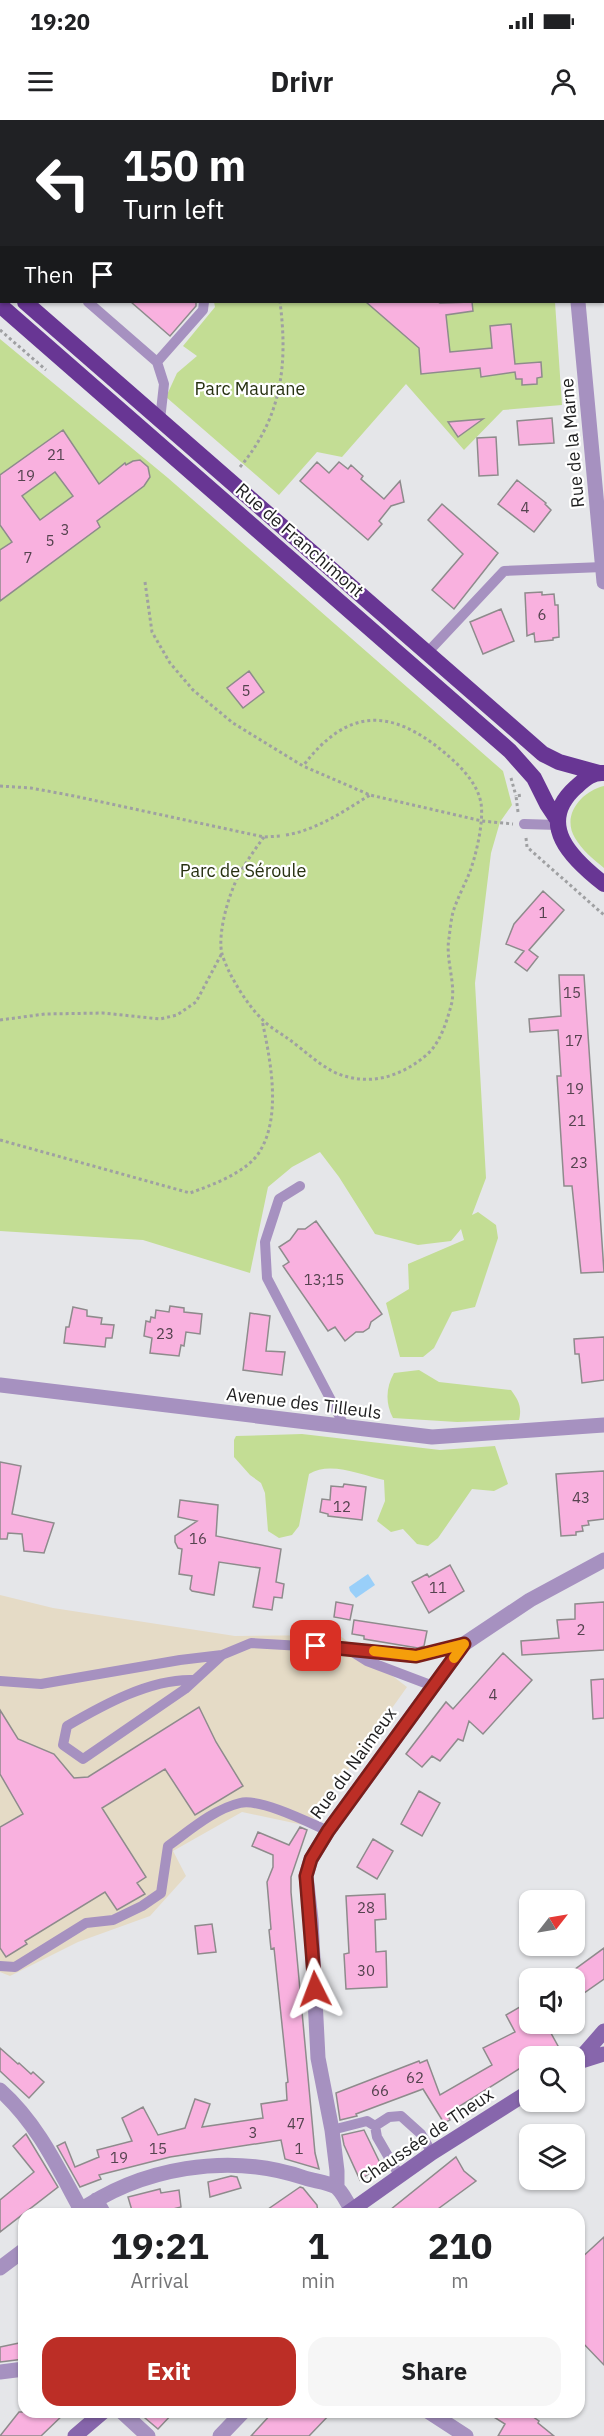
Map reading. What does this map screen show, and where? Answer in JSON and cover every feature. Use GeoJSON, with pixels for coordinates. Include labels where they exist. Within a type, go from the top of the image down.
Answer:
{"type":"FeatureCollection","features":[{"type":"Feature","properties":{"kind":"highway","name":"Rue de Franchimont"},"geometry":{"type":"LineString","coordinates":[[26,303],[543,754],[559,762],[601,773]]}},
{"type":"Feature","properties":{"kind":"highway","name":"Rue de Franchimont"},"geometry":{"type":"LineString","coordinates":[[0,305],[496,738],[534,778],[558,822],[564,844],[576,860],[604,884]]}},
{"type":"Feature","properties":{"kind":"highway"},"geometry":{"type":"LineString","coordinates":[[558,822],[559,810],[571,792],[589,777],[601,773]]}},
{"type":"Feature","properties":{"kind":"main road"},"geometry":{"type":"LineString","coordinates":[[585,2052],[604,2031]]}},
{"type":"Feature","properties":{"kind":"main road"},"geometry":{"type":"LineString","coordinates":[[585,2060],[604,2054]]}},
{"type":"Feature","properties":{"kind":"main road","name":"Chaussée de Theux"},"geometry":{"type":"LineString","coordinates":[[354,2208],[399,2175],[519,2098]]}},
{"type":"Feature","properties":{"kind":"main road"},"geometry":{"type":"LineString","coordinates":[[75,2436],[96,2418]]}},
{"type":"Feature","properties":{"kind":"street","name":"Rue de la Marne"},"geometry":{"type":"LineString","coordinates":[[578,303],[603,574]]}},
{"type":"Feature","properties":{"kind":"street","name":"Avenue des Tilleuls"},"geometry":{"type":"LineString","coordinates":[[0,1385],[432,1437],[604,1425]]}},
{"type":"Feature","properties":{"kind":"street","name":"Rue du Naimeux"},"geometry":{"type":"LineString","coordinates":[[337,2188],[338,2170],[318,2058],[311,1920],[306,1876],[311,1859],[328,1831],[464,1644],[530,1600],[604,1560]]}},
{"type":"Feature","properties":{"kind":"street"},"geometry":{"type":"LineString","coordinates":[[0,2090],[19,2106],[36,2128],[76,2208]]}},
{"type":"Feature","properties":{"kind":"street"},"geometry":{"type":"LineString","coordinates":[[84,2208],[96,2200],[160,2173],[241,2164],[280,2169],[337,2188],[347,2208]]}},
{"type":"Feature","properties":{"kind":"street"},"geometry":{"type":"LineString","coordinates":[[96,2200],[101,2208]]}},
{"type":"Feature","properties":{"kind":"street"},"geometry":{"type":"LineString","coordinates":[[0,2268],[18,2254]]}},
{"type":"Feature","properties":{"kind":"street"},"geometry":{"type":"LineString","coordinates":[[0,2372],[18,2370]]}},
{"type":"Feature","properties":{"kind":"street"},"geometry":{"type":"LineString","coordinates":[[128,2418],[148,2436]]}},
{"type":"Feature","properties":{"kind":"street"},"geometry":{"type":"LineString","coordinates":[[220,2436],[237,2418]]}},
{"type":"Feature","properties":{"kind":"street"},"geometry":{"type":"LineString","coordinates":[[438,2418],[466,2436]]}},
{"type":"Feature","properties":{"kind":"lane"},"geometry":{"type":"LineString","coordinates":[[89,303],[158,362],[164,384],[160,420]]}},
{"type":"Feature","properties":{"kind":"lane"},"geometry":{"type":"LineString","coordinates":[[158,362],[203,310],[204,303]]}},
{"type":"Feature","properties":{"kind":"lane"},"geometry":{"type":"LineString","coordinates":[[427,653],[504,571],[603,574]]}},
{"type":"Feature","properties":{"kind":"lane"},"geometry":{"type":"LineString","coordinates":[[524,824],[558,822]]}},
{"type":"Feature","properties":{"kind":"lane"},"geometry":{"type":"LineString","coordinates":[[300,1186],[279,1199],[265,1242],[267,1278],[345,1427]]}},
{"type":"Feature","properties":{"kind":"lane"},"geometry":{"type":"LineString","coordinates":[[0,1681],[40,1684],[222,1655],[251,1643],[416,1656],[464,1644]]}},
{"type":"Feature","properties":{"kind":"lane"},"geometry":{"type":"LineString","coordinates":[[348,1649],[367,1661],[433,1686]]}},
{"type":"Feature","properties":{"kind":"lane"},"geometry":{"type":"LineString","coordinates":[[192,1680],[172,1680],[105,1705],[67,1726],[63,1745],[83,1759],[185,1689],[192,1680],[222,1655]]}},
{"type":"Feature","properties":{"kind":"lane"},"geometry":{"type":"LineString","coordinates":[[0,1966],[15,1967],[86,1923],[113,1920],[142,1906],[161,1893],[168,1846],[217,1812],[241,1802],[286,1812],[328,1831]]}},
{"type":"Feature","properties":{"kind":"lane"},"geometry":{"type":"LineString","coordinates":[[375,2126],[389,2117],[401,2116],[421,2134],[432,2153]]}},
{"type":"Feature","properties":{"kind":"lane"},"geometry":{"type":"LineString","coordinates":[[332,2130],[367,2121],[375,2126],[377,2137],[399,2175]]}},
{"type":"Feature","properties":{"kind":"path"},"geometry":{"type":"LineString","coordinates":[[230,480],[257,447],[271,415],[281,381],[285,348],[280,303]]}},
{"type":"Feature","properties":{"kind":"path"},"geometry":{"type":"LineString","coordinates":[[145,582],[153,632],[170,663],[193,690],[232,723],[303,766],[370,795],[482,821],[524,824]]}},
{"type":"Feature","properties":{"kind":"path"},"geometry":{"type":"LineString","coordinates":[[264,837],[238,876],[226,908],[222,934],[222,953],[241,992],[262,1020],[320,1063],[347,1077],[374,1080],[401,1072],[426,1056],[442,1033],[452,1003],[448,942],[454,910],[470,870],[482,821],[481,802],[473,782],[459,765],[409,728],[387,720],[363,721],[338,731],[312,753],[303,766]]}},
{"type":"Feature","properties":{"kind":"path"},"geometry":{"type":"LineString","coordinates":[[0,786],[31,788],[74,796],[264,837],[280,836]]}},
{"type":"Feature","properties":{"kind":"path"},"geometry":{"type":"LineString","coordinates":[[541,791],[516,796],[517,808],[524,824],[527,847],[604,915]]}},
{"type":"Feature","properties":{"kind":"path"},"geometry":{"type":"LineString","coordinates":[[286,835],[299,833],[336,816],[370,795]]}},
{"type":"Feature","properties":{"kind":"path"},"geometry":{"type":"LineString","coordinates":[[0,1020],[45,1014],[103,1013],[160,1019],[177,1015],[196,1002],[222,953]]}},
{"type":"Feature","properties":{"kind":"path"},"geometry":{"type":"LineString","coordinates":[[0,1140],[190,1193],[216,1184],[236,1173],[260,1152],[270,1124],[271,1062],[262,1020]]}},
{"type":"Feature","properties":{"kind":"shaded area"},"geometry":{"type":"Polygon","coordinates":[[[0,1595],[53,1608],[235,1636],[339,1635],[407,1687],[308,1826],[242,1812],[173,1851],[186,1876],[150,1916],[78,1942],[10,1976],[0,1972],[0,1595]]]}},
{"type":"Feature","properties":{"kind":"green space","name":"Parc Maurane"},"geometry":{"type":"Polygon","coordinates":[[[214,303],[555,303],[562,405],[503,410],[464,450],[406,384],[342,457],[317,452],[279,495],[166,397],[177,373],[197,356],[183,346],[215,307],[214,303]]]}},
{"type":"Feature","properties":{"kind":"green space","name":"Parc de Séroule"},"geometry":{"type":"Polygon","coordinates":[[[0,339],[168,478],[503,771],[512,805],[500,822],[491,853],[475,983],[486,1178],[472,1215],[478,1212],[496,1225],[498,1238],[475,1307],[452,1312],[434,1348],[423,1357],[400,1357],[386,1303],[409,1289],[408,1264],[464,1240],[461,1229],[451,1241],[418,1245],[375,1234],[339,1177],[320,1152],[292,1167],[268,1187],[250,1273],[143,1240],[0,1231],[0,339]]]}},
{"type":"Feature","properties":{"kind":"green space"},"geometry":{"type":"Polygon","coordinates":[[[604,786],[604,868],[575,838],[571,829],[571,821],[572,813],[581,799],[604,786]]]}},
{"type":"Feature","properties":{"kind":"green space"},"geometry":{"type":"Polygon","coordinates":[[[419,1370],[439,1382],[511,1390],[519,1404],[519,1420],[457,1422],[393,1418],[388,1395],[389,1384],[394,1373],[419,1370]]]}},
{"type":"Feature","properties":{"kind":"green space"},"geometry":{"type":"Polygon","coordinates":[[[302,1434],[440,1450],[495,1446],[508,1484],[494,1491],[472,1489],[438,1538],[428,1546],[417,1544],[403,1529],[391,1532],[377,1521],[385,1501],[384,1480],[346,1470],[317,1470],[309,1474],[299,1526],[292,1535],[279,1538],[268,1531],[265,1493],[261,1483],[250,1475],[234,1457],[234,1440],[236,1436],[302,1434]]]}},
{"type":"Feature","properties":{"kind":"water"},"geometry":{"type":"Polygon","coordinates":[[[368,1574],[375,1585],[356,1598],[349,1587],[368,1574]]]}},
{"type":"Feature","properties":{"kind":"building"},"geometry":{"type":"Polygon","coordinates":[[[132,303],[196,303],[196,306],[170,336],[132,303]]]}},
{"type":"Feature","properties":{"kind":"building"},"geometry":{"type":"Polygon","coordinates":[[[367,303],[472,303],[473,311],[446,315],[450,352],[492,348],[490,326],[511,324],[515,364],[541,362],[542,377],[537,378],[537,384],[522,385],[522,379],[516,379],[515,372],[481,377],[480,368],[421,374],[419,348],[367,303]]]}},
{"type":"Feature","properties":{"kind":"building"},"geometry":{"type":"Polygon","coordinates":[[[552,418],[554,443],[519,445],[517,421],[552,418]]]}},
{"type":"Feature","properties":{"kind":"building"},"geometry":{"type":"Polygon","coordinates":[[[483,419],[458,437],[448,422],[483,419]]]}},
{"type":"Feature","properties":{"kind":"building"},"geometry":{"type":"Polygon","coordinates":[[[63,430],[99,484],[125,463],[126,465],[140,460],[148,467],[150,477],[144,486],[97,521],[100,527],[0,601],[0,550],[12,542],[0,525],[0,475],[63,430]],[[55,472],[22,496],[40,520],[73,496],[55,472]]]}},
{"type":"Feature","properties":{"kind":"building"},"geometry":{"type":"Polygon","coordinates":[[[496,437],[498,475],[479,476],[477,438],[496,437]]]}},
{"type":"Feature","properties":{"kind":"building"},"geometry":{"type":"Polygon","coordinates":[[[317,462],[329,473],[339,462],[348,469],[351,465],[363,476],[361,479],[384,499],[400,481],[404,502],[391,506],[379,521],[382,524],[368,540],[300,481],[317,462]]]}},
{"type":"Feature","properties":{"kind":"building"},"geometry":{"type":"Polygon","coordinates":[[[517,480],[546,503],[551,510],[534,532],[498,504],[517,480]]]}},
{"type":"Feature","properties":{"kind":"building"},"geometry":{"type":"Polygon","coordinates":[[[442,504],[498,553],[454,609],[432,590],[463,554],[428,520],[442,504]]]}},
{"type":"Feature","properties":{"kind":"building"},"geometry":{"type":"Polygon","coordinates":[[[542,592],[542,595],[554,594],[555,605],[558,605],[559,637],[535,642],[534,633],[527,636],[525,593],[542,592]]]}},
{"type":"Feature","properties":{"kind":"building"},"geometry":{"type":"Polygon","coordinates":[[[501,609],[514,641],[483,654],[470,622],[501,609]]]}},
{"type":"Feature","properties":{"kind":"building"},"geometry":{"type":"Polygon","coordinates":[[[249,671],[264,692],[243,708],[227,688],[249,671]]]}},
{"type":"Feature","properties":{"kind":"building"},"geometry":{"type":"Polygon","coordinates":[[[543,891],[564,910],[529,950],[538,957],[527,971],[515,962],[524,951],[506,944],[514,924],[543,891]]]}},
{"type":"Feature","properties":{"kind":"building"},"geometry":{"type":"Polygon","coordinates":[[[559,975],[584,975],[604,1272],[581,1273],[572,1186],[564,1186],[557,1076],[561,1076],[558,1030],[530,1032],[529,1019],[561,1016],[559,975]]]}},
{"type":"Feature","properties":{"kind":"building"},"geometry":{"type":"Polygon","coordinates":[[[316,1221],[382,1314],[371,1322],[369,1328],[363,1332],[356,1332],[345,1341],[335,1327],[328,1331],[283,1266],[289,1262],[279,1247],[290,1240],[298,1229],[305,1229],[316,1221]]]}},
{"type":"Feature","properties":{"kind":"building"},"geometry":{"type":"Polygon","coordinates":[[[170,1306],[184,1308],[184,1312],[202,1314],[200,1334],[186,1332],[184,1346],[181,1345],[179,1356],[150,1353],[152,1338],[144,1336],[146,1321],[150,1322],[151,1317],[155,1318],[156,1310],[169,1312],[170,1306]]]}},
{"type":"Feature","properties":{"kind":"building"},"geometry":{"type":"Polygon","coordinates":[[[73,1307],[87,1310],[87,1316],[102,1318],[101,1324],[114,1325],[112,1338],[106,1338],[105,1347],[64,1343],[66,1327],[69,1327],[73,1307]]]}},
{"type":"Feature","properties":{"kind":"building"},"geometry":{"type":"Polygon","coordinates":[[[250,1313],[270,1316],[266,1351],[285,1352],[282,1375],[243,1370],[250,1313]]]}},
{"type":"Feature","properties":{"kind":"building"},"geometry":{"type":"Polygon","coordinates":[[[604,1337],[604,1380],[582,1383],[579,1354],[575,1354],[574,1339],[604,1337]]]}},
{"type":"Feature","properties":{"kind":"building"},"geometry":{"type":"Polygon","coordinates":[[[0,1462],[21,1466],[12,1514],[54,1523],[44,1553],[24,1551],[22,1534],[8,1533],[7,1539],[0,1539],[0,1462]]]}},
{"type":"Feature","properties":{"kind":"building"},"geometry":{"type":"Polygon","coordinates":[[[604,1471],[604,1519],[588,1521],[589,1525],[582,1526],[583,1531],[576,1532],[576,1535],[561,1536],[556,1474],[604,1471]]]}},
{"type":"Feature","properties":{"kind":"building"},"geometry":{"type":"Polygon","coordinates":[[[344,1484],[366,1487],[362,1520],[328,1516],[320,1512],[322,1499],[330,1500],[331,1486],[343,1487],[344,1484]]]}},
{"type":"Feature","properties":{"kind":"building"},"geometry":{"type":"Polygon","coordinates":[[[180,1500],[218,1505],[216,1536],[281,1549],[276,1582],[284,1584],[282,1598],[274,1597],[272,1610],[253,1607],[260,1568],[219,1562],[214,1595],[190,1589],[192,1576],[179,1574],[182,1549],[178,1548],[175,1536],[197,1521],[178,1517],[180,1500]]]}},
{"type":"Feature","properties":{"kind":"building"},"geometry":{"type":"Polygon","coordinates":[[[450,1565],[464,1591],[429,1613],[412,1582],[427,1574],[429,1577],[450,1565]]]}},
{"type":"Feature","properties":{"kind":"building"},"geometry":{"type":"Polygon","coordinates":[[[336,1602],[353,1605],[350,1620],[334,1617],[336,1602]]]}},
{"type":"Feature","properties":{"kind":"building"},"geometry":{"type":"Polygon","coordinates":[[[604,1602],[604,1650],[522,1655],[521,1641],[559,1638],[557,1620],[575,1619],[575,1604],[604,1602]]]}},
{"type":"Feature","properties":{"kind":"building"},"geometry":{"type":"Polygon","coordinates":[[[354,1620],[427,1631],[424,1646],[418,1648],[364,1639],[364,1636],[352,1634],[354,1620]]]}},
{"type":"Feature","properties":{"kind":"building"},"geometry":{"type":"Polygon","coordinates":[[[503,1653],[532,1680],[483,1734],[469,1721],[463,1741],[458,1739],[440,1761],[432,1756],[422,1767],[406,1754],[446,1702],[453,1709],[503,1653]]]}},
{"type":"Feature","properties":{"kind":"building"},"geometry":{"type":"Polygon","coordinates":[[[604,1679],[604,1718],[593,1719],[591,1680],[604,1679]]]}},
{"type":"Feature","properties":{"kind":"building"},"geometry":{"type":"Polygon","coordinates":[[[199,1707],[216,1742],[243,1786],[195,1815],[165,1769],[102,1808],[146,1877],[137,1883],[145,1894],[117,1910],[105,1892],[25,1941],[27,1944],[6,1957],[0,1948],[0,1827],[23,1814],[0,1774],[0,1710],[18,1739],[54,1754],[74,1778],[88,1777],[199,1707]]]}},
{"type":"Feature","properties":{"kind":"building"},"geometry":{"type":"Polygon","coordinates":[[[419,1791],[440,1803],[422,1836],[401,1824],[419,1791]]]}},
{"type":"Feature","properties":{"kind":"building"},"geometry":{"type":"Polygon","coordinates":[[[300,1827],[307,1830],[291,1877],[291,1892],[315,2153],[319,2169],[285,2159],[281,2140],[170,2157],[99,2175],[101,2179],[80,2187],[57,2146],[65,2142],[75,2167],[99,2157],[97,2150],[132,2141],[122,2118],[143,2107],[158,2135],[185,2128],[195,2099],[210,2104],[202,2127],[263,2118],[261,2104],[287,2100],[286,2083],[288,2082],[274,1948],[271,1949],[269,1930],[271,1929],[267,1882],[273,1867],[273,1855],[252,1846],[258,1832],[289,1845],[300,1827]]]}},
{"type":"Feature","properties":{"kind":"building"},"geometry":{"type":"Polygon","coordinates":[[[373,1839],[393,1851],[377,1879],[357,1867],[373,1839]]]}},
{"type":"Feature","properties":{"kind":"building"},"geometry":{"type":"Polygon","coordinates":[[[385,1894],[386,1919],[375,1920],[376,1952],[386,1951],[387,1987],[346,1989],[344,1954],[349,1953],[346,1896],[385,1894]]]}},
{"type":"Feature","properties":{"kind":"building"},"geometry":{"type":"Polygon","coordinates":[[[212,1924],[216,1952],[198,1954],[195,1926],[212,1924]]]}},
{"type":"Feature","properties":{"kind":"building"},"geometry":{"type":"Polygon","coordinates":[[[604,1948],[604,1979],[585,1992],[585,1968],[577,1968],[604,1948]]]}},
{"type":"Feature","properties":{"kind":"building"},"geometry":{"type":"Polygon","coordinates":[[[519,2007],[519,2034],[551,2034],[558,2046],[519,2046],[519,2069],[447,2114],[450,2120],[444,2123],[423,2089],[356,2114],[357,2116],[340,2120],[336,2093],[419,2061],[420,2063],[427,2060],[440,2095],[492,2065],[483,2048],[515,2032],[506,2015],[519,2007]]]}},
{"type":"Feature","properties":{"kind":"building"},"geometry":{"type":"Polygon","coordinates":[[[0,2048],[44,2082],[29,2098],[0,2071],[0,2048]]]}},
{"type":"Feature","properties":{"kind":"building"},"geometry":{"type":"Polygon","coordinates":[[[364,2130],[381,2165],[360,2180],[344,2145],[342,2135],[364,2130]]]}},
{"type":"Feature","properties":{"kind":"building"},"geometry":{"type":"Polygon","coordinates":[[[26,2134],[58,2187],[31,2208],[18,2208],[18,2218],[0,2232],[0,2200],[34,2172],[13,2146],[26,2134]]]}},
{"type":"Feature","properties":{"kind":"building"},"geometry":{"type":"Polygon","coordinates":[[[456,2157],[464,2171],[476,2181],[439,2208],[392,2208],[456,2157]]]}},
{"type":"Feature","properties":{"kind":"building"},"geometry":{"type":"Polygon","coordinates":[[[231,2176],[237,2177],[241,2188],[210,2197],[208,2182],[231,2176]]]}},
{"type":"Feature","properties":{"kind":"building"},"geometry":{"type":"Polygon","coordinates":[[[300,2187],[317,2208],[270,2208],[300,2187]]]}},
{"type":"Feature","properties":{"kind":"building"},"geometry":{"type":"Polygon","coordinates":[[[160,2189],[161,2193],[179,2190],[181,2207],[131,2208],[128,2197],[160,2189]]]}},
{"type":"Feature","properties":{"kind":"building"},"geometry":{"type":"Polygon","coordinates":[[[604,2237],[604,2365],[585,2345],[585,2254],[604,2237]]]}},
{"type":"Feature","properties":{"kind":"building"},"geometry":{"type":"Polygon","coordinates":[[[18,2343],[18,2360],[0,2362],[0,2347],[18,2343]]]}},
{"type":"Feature","properties":{"kind":"building"},"geometry":{"type":"Polygon","coordinates":[[[18,2413],[18,2418],[60,2418],[41,2436],[0,2436],[18,2413]]]}},
{"type":"Feature","properties":{"kind":"building"},"geometry":{"type":"Polygon","coordinates":[[[145,2418],[168,2418],[158,2429],[145,2418]]]}},
{"type":"Feature","properties":{"kind":"building"},"geometry":{"type":"Polygon","coordinates":[[[268,2418],[326,2418],[309,2436],[251,2436],[268,2418]]]}},
{"type":"Feature","properties":{"kind":"building"},"geometry":{"type":"Polygon","coordinates":[[[496,2418],[535,2418],[554,2436],[498,2436],[505,2424],[496,2418]]]}},
{"type":"Feature","properties":{"kind":"slow traffic"},"geometry":{"type":"LineString","coordinates":[[374,1651],[416,1656],[464,1644],[454,1658]]}},
{"type":"Feature","properties":{"kind":"route"},"geometry":{"type":"LineString","coordinates":[[315,1989],[306,1876],[311,1859],[328,1831],[464,1644],[416,1656],[316,1646]]}}]}
